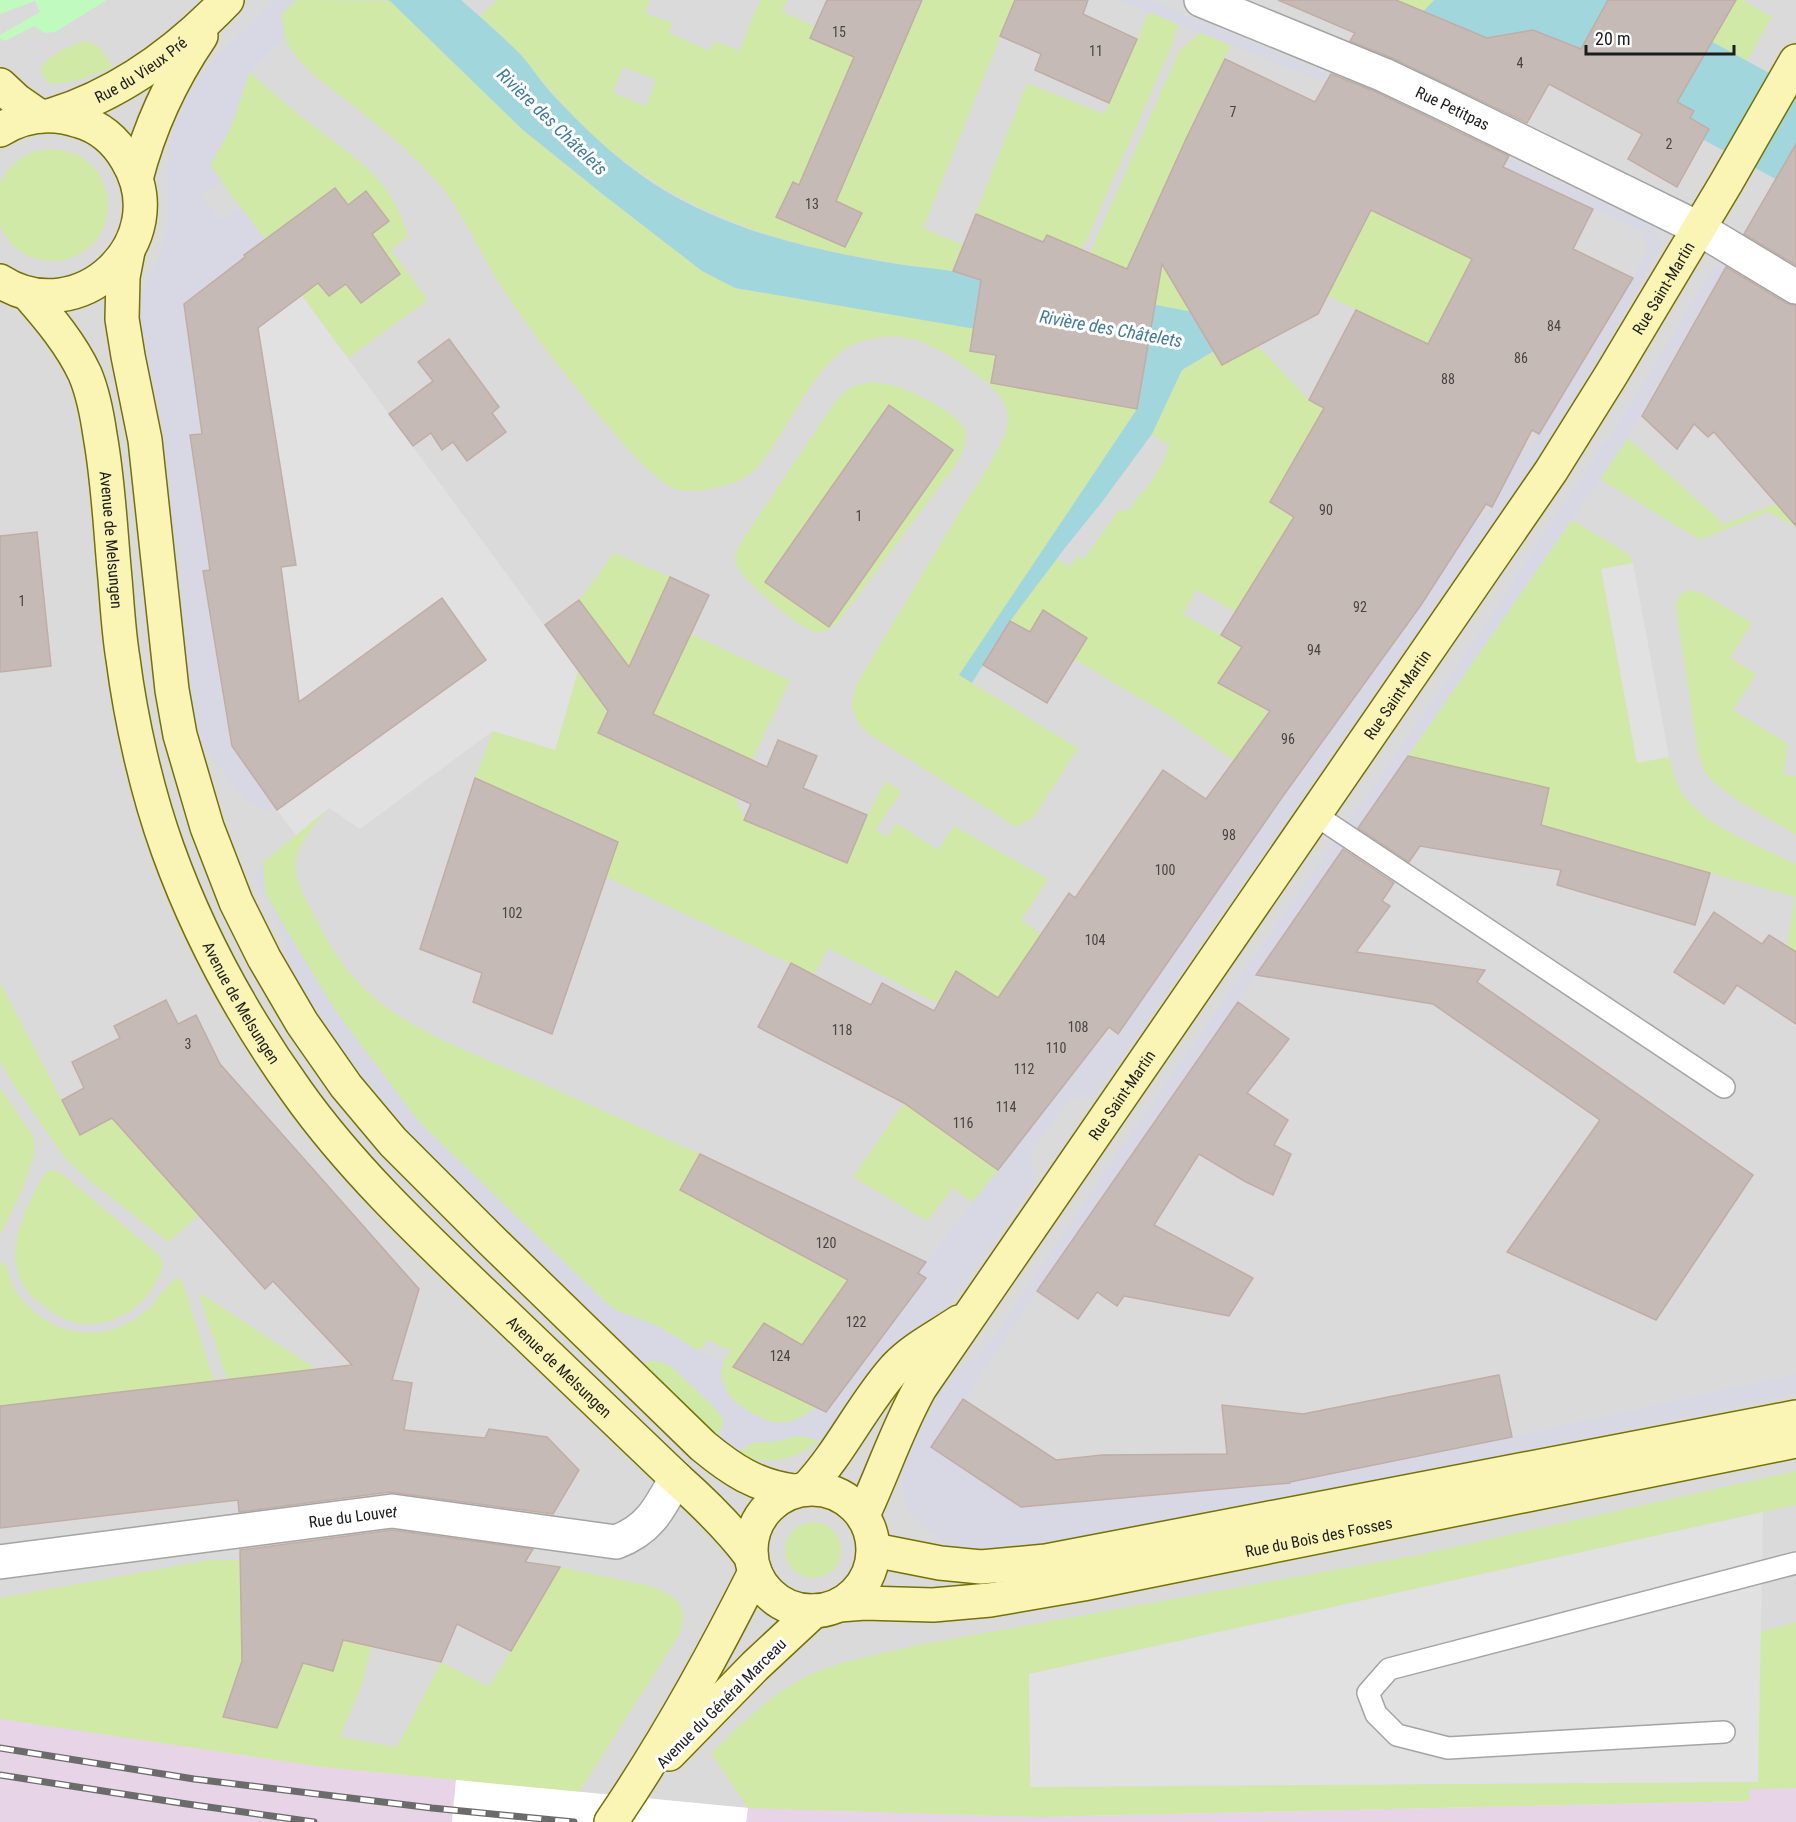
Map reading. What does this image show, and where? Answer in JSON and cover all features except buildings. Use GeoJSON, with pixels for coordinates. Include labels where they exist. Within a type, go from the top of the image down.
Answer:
{"type":"FeatureCollection","features":[{"type":"Feature","properties":{"kind":"main road","name":"Rue du Vieux Pré"},"geometry":{"type":"LineString","coordinates":[[0,130],[16,121],[46,115],[94,100],[128,81],[173,49],[223,4]]}},
{"type":"Feature","properties":{"kind":"main road","name":"Rue du Vieux Pré"},"geometry":{"type":"LineString","coordinates":[[136,179],[150,130],[163,103],[189,54],[223,4]]}},
{"type":"Feature","properties":{"kind":"main road","name":"Rue Saint-Martin"},"geometry":{"type":"LineString","coordinates":[[863,1515],[908,1410],[920,1388],[1551,471],[1611,375],[1790,73]]}},
{"type":"Feature","properties":{"kind":"main road"},"geometry":{"type":"LineString","coordinates":[[0,85],[16,100],[46,115],[65,116],[88,124],[109,137],[125,157],[136,179],[140,210],[123,277],[122,319],[126,349],[146,440],[172,690],[180,735],[207,827],[236,902],[264,958],[302,1023],[346,1086],[393,1142],[703,1446],[742,1475],[762,1485],[800,1490],[819,1489],[845,1498],[863,1515],[869,1527],[874,1550],[872,1564],[866,1579],[858,1590],[827,1608],[802,1611],[776,1599],[763,1588],[752,1564],[755,1531],[765,1512],[774,1502],[800,1490]]}},
{"type":"Feature","properties":{"kind":"main road"},"geometry":{"type":"LineString","coordinates":[[14,287],[57,295],[85,289],[109,274],[128,251]]}},
{"type":"Feature","properties":{"kind":"main road","name":"Avenue de Melsungen"},"geometry":{"type":"LineString","coordinates":[[14,287],[63,337],[84,372],[91,389],[106,476],[122,658],[149,786],[167,847],[185,893],[234,993],[260,1038],[298,1094],[344,1152],[398,1210],[718,1516],[733,1532],[752,1564]]}},
{"type":"Feature","properties":{"kind":"main road","name":"Rue Saint-Martin"},"geometry":{"type":"LineString","coordinates":[[800,1490],[826,1465],[879,1388],[896,1368],[926,1341],[947,1330],[972,1311]]}},
{"type":"Feature","properties":{"kind":"main road","name":"Rue du Bois des Fosses"},"geometry":{"type":"LineString","coordinates":[[874,1550],[940,1563],[981,1567],[1046,1561],[1796,1417]]}},
{"type":"Feature","properties":{"kind":"main road","name":"Rue du Bois des Fosses"},"geometry":{"type":"LineString","coordinates":[[827,1608],[865,1603],[933,1605],[1001,1598],[1083,1584],[1796,1441]]}},
{"type":"Feature","properties":{"kind":"main road","name":"Avenue du Général Marceau"},"geometry":{"type":"LineString","coordinates":[[619,1809],[720,1641],[752,1564]]}},
{"type":"Feature","properties":{"kind":"main road","name":"Avenue du Général Marceau"},"geometry":{"type":"LineString","coordinates":[[619,1809],[755,1666],[827,1608]]}},
{"type":"Feature","properties":{"kind":"street","name":"Rue Petitpas"},"geometry":{"type":"LineString","coordinates":[[1205,1],[1384,75],[1444,104],[1698,228],[1796,287]]}},
{"type":"Feature","properties":{"kind":"street","name":"Rue du Louvet"},"geometry":{"type":"LineString","coordinates":[[0,1562],[392,1511],[616,1542],[632,1536],[650,1520],[664,1501],[676,1478]]}},
{"type":"Feature","properties":{"kind":"lane"},"geometry":{"type":"LineString","coordinates":[[1314,814],[1724,1087]]}},
{"type":"Feature","properties":{"kind":"lane"},"geometry":{"type":"LineString","coordinates":[[1724,1732],[1448,1748],[1397,1735],[1376,1714],[1368,1693],[1389,1669],[1796,1563]]}},
{"type":"Feature","properties":{"kind":"shaded area"},"geometry":{"type":"Polygon","coordinates":[[[0,0],[1796,0],[1796,1788],[1038,1817],[748,1808],[323,1767],[0,1719],[0,0]]]}},
{"type":"Feature","properties":{"kind":"shaded area"},"geometry":{"type":"Polygon","coordinates":[[[275,0],[296,0],[281,15],[285,37],[249,72],[235,117],[210,165],[222,181],[201,195],[220,222],[241,207],[266,241],[193,365],[202,434],[191,435],[211,570],[203,571],[231,746],[277,810],[269,810],[258,807],[245,799],[235,789],[191,728],[139,323],[142,294],[160,256],[167,231],[169,148],[184,101],[213,60],[275,0]]]}},
{"type":"Feature","properties":{"kind":"shaded area"},"geometry":{"type":"Polygon","coordinates":[[[1119,0],[1150,0],[1340,79],[1647,224],[1655,229],[1659,236],[1660,250],[1552,440],[1095,1096],[1071,1098],[1030,1153],[1035,1181],[951,1302],[825,1438],[820,1441],[795,1436],[771,1442],[756,1442],[748,1444],[739,1454],[714,1440],[724,1425],[724,1419],[704,1396],[665,1363],[654,1360],[645,1363],[640,1369],[375,1104],[288,977],[285,940],[258,886],[256,874],[263,862],[265,893],[289,934],[335,1010],[418,1121],[598,1296],[617,1311],[648,1322],[723,1362],[721,1374],[726,1391],[734,1401],[751,1413],[768,1421],[780,1423],[792,1421],[817,1407],[826,1412],[926,1278],[918,1273],[1071,1077],[1068,1074],[1113,1029],[1119,1033],[1283,796],[1427,595],[1475,522],[1492,507],[1518,458],[1539,434],[1647,253],[1644,233],[1326,83],[1119,0]]]}},
{"type":"Feature","properties":{"kind":"shaded area"},"geometry":{"type":"Polygon","coordinates":[[[1724,264],[1796,309],[1796,321],[1721,274],[1628,438],[1037,1291],[932,1447],[1017,1505],[1056,1504],[1277,1485],[1512,1437],[1796,1374],[1796,1393],[1331,1492],[1059,1545],[978,1551],[958,1548],[943,1542],[919,1524],[904,1498],[900,1473],[909,1432],[949,1374],[975,1359],[993,1339],[1124,1144],[1486,625],[1556,515],[1623,417],[1712,270],[1724,264]]]}},
{"type":"Feature","properties":{"kind":"shaded area"},"geometry":{"type":"Polygon","coordinates":[[[302,296],[578,671],[555,750],[493,731],[360,829],[329,808],[296,835],[277,810],[486,660],[442,599],[300,701],[281,567],[296,564],[258,328],[302,296]]]}},
{"type":"Feature","properties":{"kind":"shaded area"},"geometry":{"type":"Polygon","coordinates":[[[1633,563],[1669,757],[1637,763],[1601,569],[1633,563]]]}},
{"type":"Feature","properties":{"kind":"shaded area"},"geometry":{"type":"Polygon","coordinates":[[[1763,1512],[1758,1782],[1030,1787],[1029,1674],[1763,1512]]]}},
{"type":"Feature","properties":{"kind":"shaded area"},"geometry":{"type":"Polygon","coordinates":[[[0,1719],[323,1767],[456,1780],[452,1822],[0,1822],[0,1719]]]}},
{"type":"Feature","properties":{"kind":"shaded area"},"geometry":{"type":"Polygon","coordinates":[[[1796,1788],[1796,1822],[746,1822],[748,1808],[1038,1817],[1749,1801],[1749,1789],[1796,1788]]]}},
{"type":"Feature","properties":{"kind":"green space"},"geometry":{"type":"Polygon","coordinates":[[[0,0],[107,0],[55,32],[44,33],[34,26],[5,41],[0,38],[0,35],[40,12],[35,1],[0,14],[0,0]]]}},
{"type":"Feature","properties":{"kind":"green space"},"geometry":{"type":"Polygon","coordinates":[[[296,0],[390,1],[523,130],[702,271],[735,288],[973,328],[970,351],[996,355],[992,383],[1137,409],[959,675],[1078,748],[1033,818],[1016,827],[866,732],[856,719],[852,706],[853,693],[860,678],[1003,439],[1008,418],[1002,399],[995,390],[967,367],[922,342],[892,336],[859,342],[840,353],[820,373],[767,455],[751,473],[733,483],[699,491],[673,488],[650,471],[625,446],[543,345],[504,291],[441,186],[398,142],[315,76],[295,55],[286,40],[281,15],[296,0]]]}},
{"type":"Feature","properties":{"kind":"green space"},"geometry":{"type":"Polygon","coordinates":[[[498,0],[650,0],[645,13],[672,23],[669,33],[710,51],[715,41],[739,51],[760,0],[787,0],[782,12],[815,26],[811,38],[854,57],[803,175],[840,191],[922,0],[1015,0],[923,228],[963,245],[953,271],[856,256],[809,246],[763,233],[719,216],[677,195],[635,169],[596,138],[496,30],[480,16],[498,0]],[[623,67],[613,93],[646,106],[656,80],[623,67]]]}},
{"type":"Feature","properties":{"kind":"green space"},"geometry":{"type":"Polygon","coordinates":[[[1396,0],[1451,0],[1437,17],[1396,0]]]}},
{"type":"Feature","properties":{"kind":"green space"},"geometry":{"type":"Polygon","coordinates":[[[1736,0],[1743,0],[1772,17],[1741,71],[1617,3],[1712,40],[1736,0]]]}},
{"type":"Feature","properties":{"kind":"green space"},"geometry":{"type":"Polygon","coordinates":[[[1149,12],[1178,24],[1172,45],[1082,250],[1047,235],[1033,264],[1003,279],[973,278],[997,223],[976,213],[1027,83],[1104,114],[1149,12]]]}},
{"type":"Feature","properties":{"kind":"green space"},"geometry":{"type":"Polygon","coordinates":[[[1200,33],[1231,45],[1186,139],[1204,315],[1141,302],[1137,274],[1090,253],[1179,51],[1200,33]]]}},
{"type":"Feature","properties":{"kind":"green space"},"geometry":{"type":"Polygon","coordinates":[[[86,41],[99,47],[113,67],[74,81],[49,84],[41,73],[43,64],[52,56],[74,44],[86,41]]]}},
{"type":"Feature","properties":{"kind":"green space"},"geometry":{"type":"Polygon","coordinates":[[[249,72],[368,169],[381,182],[401,215],[408,236],[391,250],[428,300],[348,358],[302,296],[318,283],[329,296],[346,284],[361,303],[400,274],[386,253],[367,238],[389,221],[366,192],[348,205],[335,188],[305,210],[315,223],[266,241],[209,165],[233,120],[249,72]]]}},
{"type":"Feature","properties":{"kind":"green space"},"geometry":{"type":"Polygon","coordinates":[[[52,149],[73,153],[92,165],[104,184],[108,205],[104,226],[92,245],[73,257],[52,261],[31,257],[12,245],[0,226],[-4,205],[0,184],[12,165],[31,153],[52,149]]]}},
{"type":"Feature","properties":{"kind":"green space"},"geometry":{"type":"Polygon","coordinates":[[[1371,210],[1527,285],[1450,302],[1439,323],[1476,367],[1288,277],[1348,254],[1371,210]]]}},
{"type":"Feature","properties":{"kind":"green space"},"geometry":{"type":"Polygon","coordinates":[[[1258,346],[1309,400],[1332,412],[1311,432],[1270,502],[1295,517],[1254,581],[1321,618],[1295,645],[1196,590],[1183,614],[1242,647],[1218,683],[1263,707],[1268,716],[1234,761],[1173,718],[1074,659],[1086,637],[1043,611],[1030,632],[1010,621],[1057,559],[1070,567],[1078,556],[1084,559],[1118,511],[1129,510],[1142,491],[1144,492],[1167,456],[1165,455],[1170,446],[1152,434],[1182,370],[1214,352],[1222,365],[1258,346]]]}},
{"type":"Feature","properties":{"kind":"green space"},"geometry":{"type":"Polygon","coordinates":[[[874,382],[900,388],[945,410],[961,424],[966,435],[965,444],[955,466],[839,621],[828,630],[815,632],[797,622],[758,591],[740,570],[735,558],[739,545],[837,399],[854,386],[874,382]]]}},
{"type":"Feature","properties":{"kind":"green space"},"geometry":{"type":"Polygon","coordinates":[[[1628,438],[1724,524],[1796,496],[1796,527],[1768,512],[1700,540],[1600,479],[1628,438]]]}},
{"type":"Feature","properties":{"kind":"green space"},"geometry":{"type":"Polygon","coordinates":[[[1572,520],[1630,555],[1633,563],[1601,569],[1637,762],[1669,757],[1679,787],[1694,807],[1720,827],[1796,864],[1796,952],[1787,947],[1795,897],[1541,824],[1548,788],[1408,756],[1572,520]]]}},
{"type":"Feature","properties":{"kind":"green space"},"geometry":{"type":"Polygon","coordinates":[[[614,553],[670,577],[599,733],[735,797],[745,820],[847,863],[867,815],[886,781],[901,791],[876,830],[887,837],[896,823],[938,850],[954,826],[1048,879],[1021,920],[1084,963],[968,1019],[828,948],[814,975],[606,877],[618,841],[475,778],[493,731],[555,750],[578,671],[604,633],[579,600],[614,553]]]}},
{"type":"Feature","properties":{"kind":"green space"},"geometry":{"type":"Polygon","coordinates":[[[1687,590],[1700,592],[1752,623],[1730,658],[1756,674],[1733,710],[1788,744],[1784,774],[1796,776],[1796,835],[1722,789],[1703,767],[1697,746],[1676,607],[1679,596],[1687,590]]]}},
{"type":"Feature","properties":{"kind":"green space"},"geometry":{"type":"Polygon","coordinates":[[[691,634],[790,680],[752,760],[653,714],[691,634]]]}},
{"type":"Feature","properties":{"kind":"green space"},"geometry":{"type":"Polygon","coordinates":[[[329,808],[301,847],[296,862],[297,876],[305,897],[334,951],[348,971],[367,991],[410,1023],[434,1036],[700,1154],[680,1190],[848,1280],[802,1345],[764,1323],[733,1367],[817,1407],[797,1419],[783,1423],[761,1419],[750,1412],[730,1395],[723,1384],[721,1373],[723,1362],[731,1351],[708,1340],[699,1351],[658,1326],[617,1311],[418,1121],[335,1010],[265,893],[263,862],[329,808]]]}},
{"type":"Feature","properties":{"kind":"green space"},"geometry":{"type":"Polygon","coordinates":[[[0,982],[79,1134],[112,1118],[199,1215],[168,1242],[89,1180],[65,1158],[10,1079],[0,1061],[0,982]]]}},
{"type":"Feature","properties":{"kind":"green space"},"geometry":{"type":"Polygon","coordinates":[[[0,1087],[34,1138],[35,1147],[29,1172],[0,1235],[0,1087]]]}},
{"type":"Feature","properties":{"kind":"green space"},"geometry":{"type":"Polygon","coordinates":[[[904,1103],[998,1170],[972,1202],[953,1188],[927,1221],[853,1177],[904,1103]]]}},
{"type":"Feature","properties":{"kind":"green space"},"geometry":{"type":"Polygon","coordinates":[[[49,1170],[61,1173],[159,1255],[162,1268],[157,1280],[146,1297],[128,1312],[96,1324],[69,1321],[35,1300],[21,1280],[15,1252],[17,1236],[37,1186],[49,1170]]]}},
{"type":"Feature","properties":{"kind":"green space"},"geometry":{"type":"Polygon","coordinates":[[[0,1262],[5,1264],[15,1290],[30,1308],[45,1320],[61,1328],[78,1332],[95,1333],[130,1322],[146,1311],[177,1278],[184,1286],[214,1381],[0,1406],[0,1262]]]}},
{"type":"Feature","properties":{"kind":"green space"},"geometry":{"type":"Polygon","coordinates":[[[200,1294],[203,1295],[316,1369],[227,1379],[200,1294]]]}},
{"type":"Feature","properties":{"kind":"green space"},"geometry":{"type":"Polygon","coordinates":[[[654,1360],[672,1367],[720,1413],[723,1424],[714,1440],[640,1369],[645,1363],[654,1360]]]}},
{"type":"Feature","properties":{"kind":"green space"},"geometry":{"type":"Polygon","coordinates":[[[795,1436],[820,1441],[801,1453],[771,1461],[739,1454],[753,1444],[774,1442],[795,1436]]]}},
{"type":"Feature","properties":{"kind":"green space"},"geometry":{"type":"Polygon","coordinates":[[[1796,1471],[1796,1505],[1029,1674],[1030,1787],[1757,1782],[1760,1632],[1796,1622],[1796,1788],[1750,1789],[1749,1801],[1038,1817],[748,1808],[711,1753],[762,1706],[790,1686],[821,1670],[858,1659],[923,1644],[1418,1555],[1796,1471]]]}},
{"type":"Feature","properties":{"kind":"green space"},"geometry":{"type":"Polygon","coordinates":[[[813,1522],[824,1524],[833,1530],[839,1539],[841,1550],[839,1561],[833,1570],[824,1576],[813,1578],[802,1576],[793,1570],[787,1561],[785,1550],[787,1539],[793,1530],[802,1524],[813,1522]]]}},
{"type":"Feature","properties":{"kind":"green space"},"geometry":{"type":"Polygon","coordinates":[[[210,1560],[240,1560],[242,1650],[286,1650],[333,1670],[351,1618],[379,1616],[362,1684],[340,1737],[397,1747],[441,1662],[489,1687],[560,1567],[650,1586],[659,1590],[679,1603],[684,1616],[683,1625],[679,1635],[579,1792],[323,1767],[0,1719],[0,1598],[210,1560]]]}},
{"type":"Feature","properties":{"kind":"water"},"geometry":{"type":"Polygon","coordinates":[[[387,0],[461,0],[521,55],[548,89],[600,142],[626,164],[682,200],[741,226],[833,252],[951,271],[977,278],[1004,279],[1068,289],[1259,324],[1182,370],[1152,434],[1010,621],[972,683],[959,675],[1137,409],[1146,358],[735,288],[702,271],[523,130],[387,0]]]}},
{"type":"Feature","properties":{"kind":"water"},"geometry":{"type":"Polygon","coordinates":[[[1451,0],[1609,0],[1741,71],[1709,129],[1533,30],[1499,36],[1466,80],[1404,53],[1451,0]]]}},
{"type":"Feature","properties":{"kind":"pier"},"geometry":{"type":"Polygon","coordinates":[[[456,1780],[748,1808],[746,1822],[452,1822],[456,1780]]]}},
{"type":"Feature","properties":{"kind":"waterway","name":"Rivière des Châtelets"},"geometry":{"type":"LineString","coordinates":[[1348,173],[1390,116],[1456,42],[1474,24],[1492,13],[1512,7],[1534,6],[1556,10],[1581,21],[1796,139]]}},
{"type":"Feature","properties":{"kind":"railway"},"geometry":{"type":"LineString","coordinates":[[0,1748],[194,1779],[432,1808],[574,1822]]}},
{"type":"Feature","properties":{"kind":"railway"},"geometry":{"type":"LineString","coordinates":[[0,1775],[314,1822]]}}]}
